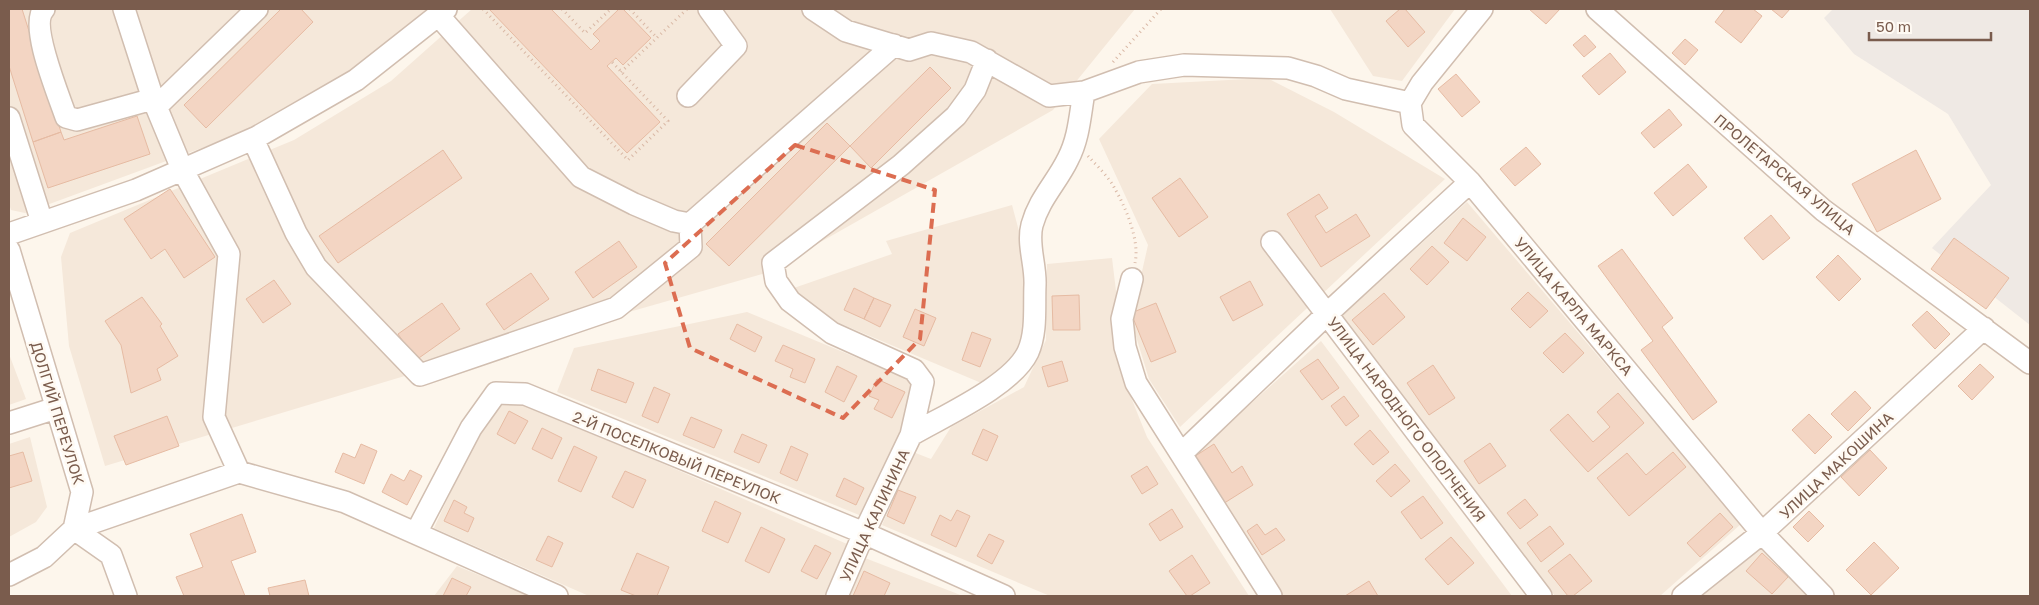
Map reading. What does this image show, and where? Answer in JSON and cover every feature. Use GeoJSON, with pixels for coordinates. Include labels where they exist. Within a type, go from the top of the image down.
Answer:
{"type":"FeatureCollection","features":[{"type":"Feature","properties":{"kind":"street"},"geometry":{"type":"LineString","coordinates":[[44,9],[40,17],[40,34],[66,117],[77,120],[155,103],[257,9]]}},
{"type":"Feature","properties":{"kind":"street"},"geometry":{"type":"LineString","coordinates":[[124,9],[155,103],[182,169],[229,254],[214,417],[239,472]]}},
{"type":"Feature","properties":{"kind":"street"},"geometry":{"type":"LineString","coordinates":[[688,96],[736,46],[709,9]]}},
{"type":"Feature","properties":{"kind":"street"},"geometry":{"type":"LineString","coordinates":[[814,9],[846,31],[909,50],[931,43],[971,52],[1049,96],[1084,92],[1139,72],[1184,64],[1288,68],[1316,76],[1346,89],[1410,103],[1422,83],[1482,9]]}},
{"type":"Feature","properties":{"kind":"street","name":"ПРОЛЕТАРСКАЯ УЛИЦА"},"geometry":{"type":"LineString","coordinates":[[1597,9],[1823,210],[2030,363]]}},
{"type":"Feature","properties":{"kind":"street"},"geometry":{"type":"LineString","coordinates":[[9,234],[136,190],[253,139],[356,80],[442,12],[581,177],[634,204],[674,221],[690,224]]}},
{"type":"Feature","properties":{"kind":"street"},"geometry":{"type":"LineString","coordinates":[[690,224],[894,45]]}},
{"type":"Feature","properties":{"kind":"street","name":"УЛИЦА КАЛИНИНА"},"geometry":{"type":"LineString","coordinates":[[837,596],[864,533],[911,435],[923,382],[914,370],[832,333],[790,301],[776,281],[773,262],[901,165],[956,116],[975,90],[987,60]]}},
{"type":"Feature","properties":{"kind":"street"},"geometry":{"type":"LineString","coordinates":[[911,435],[996,386],[1013,371],[1027,354],[1033,337],[1035,280],[1031,249],[1031,226],[1042,197],[1068,160],[1076,141],[1084,92]]}},
{"type":"Feature","properties":{"kind":"street","name":"УЛИЦА КАРЛА МАРКСА"},"geometry":{"type":"LineString","coordinates":[[1410,103],[1413,125],[1470,182],[1762,533],[1823,596]]}},
{"type":"Feature","properties":{"kind":"street"},"geometry":{"type":"LineString","coordinates":[[9,118],[42,222]]}},
{"type":"Feature","properties":{"kind":"street"},"geometry":{"type":"LineString","coordinates":[[253,139],[296,233],[316,267],[420,375],[616,308],[691,247],[690,224]]}},
{"type":"Feature","properties":{"kind":"street"},"geometry":{"type":"LineString","coordinates":[[1182,453],[1328,313],[1470,182]]}},
{"type":"Feature","properties":{"kind":"street","name":"УЛИЦА НАРОДНОГО ОПОЛЧЕНИЯ"},"geometry":{"type":"LineString","coordinates":[[1272,242],[1328,313],[1541,596]]}},
{"type":"Feature","properties":{"kind":"street","name":"ДОЛГИЙ ПЕРЕУЛОК"},"geometry":{"type":"LineString","coordinates":[[9,250],[82,492],[74,529]]}},
{"type":"Feature","properties":{"kind":"street"},"geometry":{"type":"LineString","coordinates":[[1132,278],[1122,319],[1125,347],[1136,383],[1271,596]]}},
{"type":"Feature","properties":{"kind":"street","name":"УЛИЦА МАКОШИНА"},"geometry":{"type":"LineString","coordinates":[[1683,596],[1762,533],[1984,328]]}},
{"type":"Feature","properties":{"kind":"street","name":"2-Й ПОСЕЛКОВЫЙ ПЕРЕУЛОК"},"geometry":{"type":"LineString","coordinates":[[416,533],[472,428],[496,393],[525,394],[864,533],[1004,596]]}},
{"type":"Feature","properties":{"kind":"street"},"geometry":{"type":"LineString","coordinates":[[9,423],[56,408]]}},
{"type":"Feature","properties":{"kind":"street"},"geometry":{"type":"LineString","coordinates":[[9,575],[44,557],[74,529],[239,472],[345,502],[557,596]]}},
{"type":"Feature","properties":{"kind":"street"},"geometry":{"type":"LineString","coordinates":[[74,529],[111,555],[126,596]]}},
{"type":"Feature","properties":{"kind":"path"},"geometry":{"type":"LineString","coordinates":[[483,9],[563,89],[628,160],[668,121],[612,62]]}},
{"type":"Feature","properties":{"kind":"path"},"geometry":{"type":"LineString","coordinates":[[562,9],[585,33],[611,9]]}},
{"type":"Feature","properties":{"kind":"path"},"geometry":{"type":"LineString","coordinates":[[630,9],[657,38]]}},
{"type":"Feature","properties":{"kind":"path"},"geometry":{"type":"LineString","coordinates":[[621,72],[687,9]]}},
{"type":"Feature","properties":{"kind":"path"},"geometry":{"type":"LineString","coordinates":[[1110,65],[1161,9]]}},
{"type":"Feature","properties":{"kind":"path"},"geometry":{"type":"LineString","coordinates":[[643,138],[647,142]]}},
{"type":"Feature","properties":{"kind":"path"},"geometry":{"type":"LineString","coordinates":[[1076,141],[1115,188],[1130,224],[1136,256],[1132,278]]}},
{"type":"Feature","properties":{"kind":"highlighted area"},"geometry":{"type":"Polygon","coordinates":[[[795,145],[935,190],[920,339],[843,418],[690,348],[665,263],[795,145]]]}},
{"type":"Feature","properties":{"kind":"shaded area"},"geometry":{"type":"Polygon","coordinates":[[[9,9],[434,9],[352,77],[259,127],[25,213],[11,210],[9,204],[9,9]]]}},
{"type":"Feature","properties":{"kind":"shaded area"},"geometry":{"type":"Polygon","coordinates":[[[472,9],[1135,9],[1053,110],[766,273],[418,372],[105,466],[69,346],[61,257],[70,233],[294,140],[391,81],[472,9]]]}},
{"type":"Feature","properties":{"kind":"shaded area"},"geometry":{"type":"Polygon","coordinates":[[[1330,9],[1455,9],[1402,81],[1373,76],[1330,9]]]}},
{"type":"Feature","properties":{"kind":"shaded area"},"geometry":{"type":"Polygon","coordinates":[[[1833,9],[2030,9],[2030,325],[1932,248],[1991,185],[1948,114],[1854,54],[1824,18],[1833,9]]]}},
{"type":"Feature","properties":{"kind":"shaded area"},"geometry":{"type":"Polygon","coordinates":[[[1267,78],[1334,112],[1445,179],[1180,427],[1149,379],[1131,320],[1148,245],[1099,139],[1152,84],[1267,78]]]}},
{"type":"Feature","properties":{"kind":"shaded area"},"geometry":{"type":"Polygon","coordinates":[[[1467,202],[1741,524],[1660,596],[1555,596],[1341,317],[1467,202]]]}},
{"type":"Feature","properties":{"kind":"shaded area"},"geometry":{"type":"Polygon","coordinates":[[[1012,205],[1027,261],[1023,350],[986,385],[820,315],[791,289],[892,254],[886,241],[1012,205]]]}},
{"type":"Feature","properties":{"kind":"shaded area"},"geometry":{"type":"Polygon","coordinates":[[[1112,258],[1128,390],[1147,437],[1249,596],[1050,596],[882,525],[913,452],[931,459],[951,427],[1024,387],[1046,340],[1047,264],[1112,258]]]}},
{"type":"Feature","properties":{"kind":"shaded area"},"geometry":{"type":"Polygon","coordinates":[[[747,312],[915,382],[906,432],[864,517],[557,392],[574,348],[747,312]]]}},
{"type":"Feature","properties":{"kind":"shaded area"},"geometry":{"type":"Polygon","coordinates":[[[1321,341],[1512,596],[1283,596],[1193,455],[1321,341]]]}},
{"type":"Feature","properties":{"kind":"shaded area"},"geometry":{"type":"Polygon","coordinates":[[[9,354],[26,399],[9,405],[9,354]]]}},
{"type":"Feature","properties":{"kind":"shaded area"},"geometry":{"type":"Polygon","coordinates":[[[504,401],[528,405],[847,544],[826,596],[589,596],[434,528],[470,450],[504,401]]]}},
{"type":"Feature","properties":{"kind":"shaded area"},"geometry":{"type":"Polygon","coordinates":[[[30,437],[47,507],[36,522],[9,537],[9,444],[30,437]]]}},
{"type":"Feature","properties":{"kind":"shaded area"},"geometry":{"type":"Polygon","coordinates":[[[1762,544],[1812,596],[1697,596],[1762,544]]]}},
{"type":"Feature","properties":{"kind":"shaded area"},"geometry":{"type":"Polygon","coordinates":[[[865,558],[963,596],[848,596],[865,558]]]}},
{"type":"Feature","properties":{"kind":"shaded area"},"geometry":{"type":"Polygon","coordinates":[[[457,566],[530,596],[434,596],[457,566]]]}},
{"type":"Feature","properties":{"kind":"building"},"geometry":{"type":"Polygon","coordinates":[[[9,9],[22,9],[61,132],[33,142],[9,66],[9,9]]]}},
{"type":"Feature","properties":{"kind":"building"},"geometry":{"type":"Polygon","coordinates":[[[281,9],[301,9],[313,22],[206,128],[184,105],[281,9]]]}},
{"type":"Feature","properties":{"kind":"building"},"geometry":{"type":"Polygon","coordinates":[[[489,9],[551,9],[591,50],[600,41],[593,34],[619,9],[623,9],[651,38],[623,65],[616,58],[607,66],[660,122],[627,153],[489,9]]]}},
{"type":"Feature","properties":{"kind":"building"},"geometry":{"type":"Polygon","coordinates":[[[1400,9],[1405,9],[1425,32],[1408,47],[1386,21],[1400,9]]]}},
{"type":"Feature","properties":{"kind":"building"},"geometry":{"type":"Polygon","coordinates":[[[1529,9],[1560,9],[1546,24],[1529,9]]]}},
{"type":"Feature","properties":{"kind":"building"},"geometry":{"type":"Polygon","coordinates":[[[1725,9],[1753,9],[1762,16],[1741,43],[1715,22],[1725,9]]]}},
{"type":"Feature","properties":{"kind":"building"},"geometry":{"type":"Polygon","coordinates":[[[1771,9],[1790,9],[1782,18],[1771,9]]]}},
{"type":"Feature","properties":{"kind":"building"},"geometry":{"type":"Polygon","coordinates":[[[1585,35],[1596,47],[1584,57],[1573,45],[1585,35]]]}},
{"type":"Feature","properties":{"kind":"building"},"geometry":{"type":"Polygon","coordinates":[[[1685,39],[1698,50],[1685,65],[1672,53],[1685,39]]]}},
{"type":"Feature","properties":{"kind":"building"},"geometry":{"type":"Polygon","coordinates":[[[1610,53],[1626,72],[1599,95],[1582,76],[1610,53]]]}},
{"type":"Feature","properties":{"kind":"building"},"geometry":{"type":"Polygon","coordinates":[[[930,67],[951,88],[871,168],[850,146],[930,67]]]}},
{"type":"Feature","properties":{"kind":"building"},"geometry":{"type":"Polygon","coordinates":[[[1456,74],[1480,102],[1462,117],[1438,89],[1456,74]]]}},
{"type":"Feature","properties":{"kind":"building"},"geometry":{"type":"Polygon","coordinates":[[[1669,109],[1682,125],[1654,148],[1641,133],[1669,109]]]}},
{"type":"Feature","properties":{"kind":"building"},"geometry":{"type":"Polygon","coordinates":[[[137,116],[150,154],[48,188],[33,142],[61,132],[64,140],[137,116]]]}},
{"type":"Feature","properties":{"kind":"building"},"geometry":{"type":"Polygon","coordinates":[[[827,123],[850,146],[729,266],[706,244],[827,123]]]}},
{"type":"Feature","properties":{"kind":"building"},"geometry":{"type":"Polygon","coordinates":[[[1526,147],[1541,164],[1515,186],[1500,169],[1526,147]]]}},
{"type":"Feature","properties":{"kind":"building"},"geometry":{"type":"Polygon","coordinates":[[[443,150],[462,178],[338,263],[319,236],[443,150]]]}},
{"type":"Feature","properties":{"kind":"building"},"geometry":{"type":"Polygon","coordinates":[[[1916,150],[1941,199],[1877,232],[1852,184],[1916,150]]]}},
{"type":"Feature","properties":{"kind":"building"},"geometry":{"type":"Polygon","coordinates":[[[1688,164],[1707,187],[1673,216],[1654,193],[1688,164]]]}},
{"type":"Feature","properties":{"kind":"building"},"geometry":{"type":"Polygon","coordinates":[[[1180,178],[1208,217],[1179,237],[1152,198],[1180,178]]]}},
{"type":"Feature","properties":{"kind":"building"},"geometry":{"type":"Polygon","coordinates":[[[170,189],[215,257],[184,278],[165,249],[151,259],[124,219],[170,189]]]}},
{"type":"Feature","properties":{"kind":"building"},"geometry":{"type":"Polygon","coordinates":[[[1319,194],[1328,208],[1315,216],[1326,233],[1356,214],[1370,236],[1321,267],[1287,214],[1319,194]]]}},
{"type":"Feature","properties":{"kind":"building"},"geometry":{"type":"Polygon","coordinates":[[[1771,215],[1790,238],[1763,260],[1744,238],[1771,215]]]}},
{"type":"Feature","properties":{"kind":"building"},"geometry":{"type":"Polygon","coordinates":[[[1463,218],[1486,237],[1467,261],[1444,243],[1463,218]]]}},
{"type":"Feature","properties":{"kind":"building"},"geometry":{"type":"Polygon","coordinates":[[[1954,238],[2009,278],[1986,309],[1931,269],[1954,238]]]}},
{"type":"Feature","properties":{"kind":"building"},"geometry":{"type":"Polygon","coordinates":[[[619,241],[637,267],[593,298],[575,272],[619,241]]]}},
{"type":"Feature","properties":{"kind":"building"},"geometry":{"type":"Polygon","coordinates":[[[1432,246],[1449,262],[1427,285],[1410,269],[1432,246]]]}},
{"type":"Feature","properties":{"kind":"building"},"geometry":{"type":"Polygon","coordinates":[[[1622,249],[1673,318],[1662,327],[1717,402],[1693,420],[1641,350],[1653,341],[1598,266],[1622,249]]]}},
{"type":"Feature","properties":{"kind":"building"},"geometry":{"type":"Polygon","coordinates":[[[1838,255],[1861,279],[1839,301],[1816,277],[1838,255]]]}},
{"type":"Feature","properties":{"kind":"building"},"geometry":{"type":"Polygon","coordinates":[[[531,273],[549,299],[504,330],[486,304],[531,273]]]}},
{"type":"Feature","properties":{"kind":"building"},"geometry":{"type":"Polygon","coordinates":[[[274,280],[291,304],[263,323],[246,299],[274,280]]]}},
{"type":"Feature","properties":{"kind":"building"},"geometry":{"type":"Polygon","coordinates":[[[1250,281],[1263,305],[1233,321],[1220,297],[1250,281]]]}},
{"type":"Feature","properties":{"kind":"building"},"geometry":{"type":"Polygon","coordinates":[[[854,288],[874,298],[864,319],[844,310],[854,288]]]}},
{"type":"Feature","properties":{"kind":"building"},"geometry":{"type":"Polygon","coordinates":[[[1528,292],[1548,311],[1530,328],[1511,309],[1528,292]]]}},
{"type":"Feature","properties":{"kind":"building"},"geometry":{"type":"Polygon","coordinates":[[[1384,293],[1405,317],[1373,345],[1352,320],[1384,293]]]}},
{"type":"Feature","properties":{"kind":"building"},"geometry":{"type":"Polygon","coordinates":[[[1079,295],[1080,330],[1053,330],[1052,296],[1079,295]]]}},
{"type":"Feature","properties":{"kind":"building"},"geometry":{"type":"Polygon","coordinates":[[[142,297],[162,324],[160,326],[178,356],[157,369],[161,380],[131,393],[121,345],[105,321],[142,297]]]}},
{"type":"Feature","properties":{"kind":"building"},"geometry":{"type":"Polygon","coordinates":[[[874,298],[891,305],[880,327],[864,319],[874,298]]]}},
{"type":"Feature","properties":{"kind":"building"},"geometry":{"type":"Polygon","coordinates":[[[442,303],[460,329],[416,360],[398,334],[442,303]]]}},
{"type":"Feature","properties":{"kind":"building"},"geometry":{"type":"Polygon","coordinates":[[[1156,303],[1176,352],[1151,362],[1131,313],[1156,303]]]}},
{"type":"Feature","properties":{"kind":"building"},"geometry":{"type":"Polygon","coordinates":[[[915,309],[936,318],[924,346],[903,337],[915,309]]]}},
{"type":"Feature","properties":{"kind":"building"},"geometry":{"type":"Polygon","coordinates":[[[1927,311],[1950,334],[1935,349],[1912,325],[1927,311]]]}},
{"type":"Feature","properties":{"kind":"building"},"geometry":{"type":"Polygon","coordinates":[[[737,324],[762,337],[755,352],[730,339],[737,324]]]}},
{"type":"Feature","properties":{"kind":"building"},"geometry":{"type":"Polygon","coordinates":[[[972,332],[991,339],[980,367],[962,360],[972,332]]]}},
{"type":"Feature","properties":{"kind":"building"},"geometry":{"type":"Polygon","coordinates":[[[1565,333],[1584,353],[1563,373],[1543,353],[1565,333]]]}},
{"type":"Feature","properties":{"kind":"building"},"geometry":{"type":"Polygon","coordinates":[[[783,345],[815,359],[805,383],[790,377],[793,369],[775,361],[783,345]]]}},
{"type":"Feature","properties":{"kind":"building"},"geometry":{"type":"Polygon","coordinates":[[[1318,359],[1339,388],[1322,400],[1300,371],[1318,359]]]}},
{"type":"Feature","properties":{"kind":"building"},"geometry":{"type":"Polygon","coordinates":[[[1062,361],[1068,381],[1048,387],[1042,367],[1062,361]]]}},
{"type":"Feature","properties":{"kind":"building"},"geometry":{"type":"Polygon","coordinates":[[[1980,364],[1994,377],[1972,400],[1958,386],[1980,364]]]}},
{"type":"Feature","properties":{"kind":"building"},"geometry":{"type":"Polygon","coordinates":[[[1433,365],[1455,398],[1429,415],[1407,383],[1433,365]]]}},
{"type":"Feature","properties":{"kind":"building"},"geometry":{"type":"Polygon","coordinates":[[[837,366],[857,376],[844,402],[825,392],[837,366]]]}},
{"type":"Feature","properties":{"kind":"building"},"geometry":{"type":"Polygon","coordinates":[[[598,369],[634,383],[626,403],[591,390],[598,369]]]}},
{"type":"Feature","properties":{"kind":"building"},"geometry":{"type":"Polygon","coordinates":[[[877,379],[905,392],[892,418],[874,409],[879,400],[869,396],[877,379]]]}},
{"type":"Feature","properties":{"kind":"building"},"geometry":{"type":"Polygon","coordinates":[[[654,387],[670,394],[658,423],[642,416],[654,387]]]}},
{"type":"Feature","properties":{"kind":"building"},"geometry":{"type":"Polygon","coordinates":[[[1855,391],[1871,408],[1848,431],[1831,414],[1855,391]]]}},
{"type":"Feature","properties":{"kind":"building"},"geometry":{"type":"Polygon","coordinates":[[[1618,393],[1644,423],[1588,472],[1550,430],[1568,414],[1593,442],[1610,427],[1597,412],[1618,393]]]}},
{"type":"Feature","properties":{"kind":"building"},"geometry":{"type":"Polygon","coordinates":[[[1344,396],[1359,416],[1346,426],[1331,406],[1344,396]]]}},
{"type":"Feature","properties":{"kind":"building"},"geometry":{"type":"Polygon","coordinates":[[[509,411],[528,421],[515,444],[497,434],[509,411]]]}},
{"type":"Feature","properties":{"kind":"building"},"geometry":{"type":"Polygon","coordinates":[[[1809,414],[1832,437],[1815,454],[1792,430],[1809,414]]]}},
{"type":"Feature","properties":{"kind":"building"},"geometry":{"type":"Polygon","coordinates":[[[167,416],[179,446],[126,465],[114,436],[167,416]]]}},
{"type":"Feature","properties":{"kind":"building"},"geometry":{"type":"Polygon","coordinates":[[[691,417],[722,430],[714,448],[683,435],[691,417]]]}},
{"type":"Feature","properties":{"kind":"building"},"geometry":{"type":"Polygon","coordinates":[[[542,428],[562,438],[552,459],[532,449],[542,428]]]}},
{"type":"Feature","properties":{"kind":"building"},"geometry":{"type":"Polygon","coordinates":[[[983,429],[998,436],[987,461],[972,454],[983,429]]]}},
{"type":"Feature","properties":{"kind":"building"},"geometry":{"type":"Polygon","coordinates":[[[1370,430],[1389,452],[1373,465],[1354,444],[1370,430]]]}},
{"type":"Feature","properties":{"kind":"building"},"geometry":{"type":"Polygon","coordinates":[[[742,434],[767,445],[759,463],[734,452],[742,434]]]}},
{"type":"Feature","properties":{"kind":"building"},"geometry":{"type":"Polygon","coordinates":[[[1490,443],[1506,466],[1479,484],[1464,461],[1490,443]]]}},
{"type":"Feature","properties":{"kind":"building"},"geometry":{"type":"Polygon","coordinates":[[[361,444],[377,451],[364,484],[335,472],[343,453],[355,458],[361,444]]]}},
{"type":"Feature","properties":{"kind":"building"},"geometry":{"type":"Polygon","coordinates":[[[1214,444],[1232,473],[1242,466],[1253,485],[1218,507],[1189,460],[1214,444]]]}},
{"type":"Feature","properties":{"kind":"building"},"geometry":{"type":"Polygon","coordinates":[[[574,446],[597,457],[581,492],[558,481],[574,446]]]}},
{"type":"Feature","properties":{"kind":"building"},"geometry":{"type":"Polygon","coordinates":[[[791,446],[808,454],[797,481],[780,473],[791,446]]]}},
{"type":"Feature","properties":{"kind":"building"},"geometry":{"type":"Polygon","coordinates":[[[1870,450],[1887,468],[1859,496],[1841,477],[1870,450]]]}},
{"type":"Feature","properties":{"kind":"building"},"geometry":{"type":"Polygon","coordinates":[[[23,452],[32,481],[9,488],[9,456],[23,452]]]}},
{"type":"Feature","properties":{"kind":"building"},"geometry":{"type":"Polygon","coordinates":[[[1673,452],[1686,467],[1629,516],[1597,478],[1627,453],[1646,475],[1673,452]]]}},
{"type":"Feature","properties":{"kind":"building"},"geometry":{"type":"Polygon","coordinates":[[[1395,464],[1410,481],[1391,497],[1376,481],[1395,464]]]}},
{"type":"Feature","properties":{"kind":"building"},"geometry":{"type":"Polygon","coordinates":[[[1147,466],[1158,484],[1142,494],[1131,476],[1147,466]]]}},
{"type":"Feature","properties":{"kind":"building"},"geometry":{"type":"Polygon","coordinates":[[[410,470],[422,476],[407,505],[382,492],[391,474],[404,481],[410,470]]]}},
{"type":"Feature","properties":{"kind":"building"},"geometry":{"type":"Polygon","coordinates":[[[625,471],[646,480],[633,508],[612,497],[625,471]]]}},
{"type":"Feature","properties":{"kind":"building"},"geometry":{"type":"Polygon","coordinates":[[[844,478],[864,488],[856,505],[836,496],[844,478]]]}},
{"type":"Feature","properties":{"kind":"building"},"geometry":{"type":"Polygon","coordinates":[[[898,490],[916,497],[904,524],[887,516],[898,490]]]}},
{"type":"Feature","properties":{"kind":"building"},"geometry":{"type":"Polygon","coordinates":[[[1423,496],[1443,523],[1421,539],[1401,512],[1423,496]]]}},
{"type":"Feature","properties":{"kind":"building"},"geometry":{"type":"Polygon","coordinates":[[[1525,499],[1538,515],[1520,529],[1507,513],[1525,499]]]}},
{"type":"Feature","properties":{"kind":"building"},"geometry":{"type":"Polygon","coordinates":[[[454,500],[467,507],[464,513],[474,518],[468,532],[444,521],[454,500]]]}},
{"type":"Feature","properties":{"kind":"building"},"geometry":{"type":"Polygon","coordinates":[[[715,501],[741,513],[728,543],[702,531],[715,501]]]}},
{"type":"Feature","properties":{"kind":"building"},"geometry":{"type":"Polygon","coordinates":[[[1172,509],[1183,527],[1160,541],[1149,524],[1172,509]]]}},
{"type":"Feature","properties":{"kind":"building"},"geometry":{"type":"Polygon","coordinates":[[[957,510],[970,516],[956,547],[931,535],[940,515],[951,521],[957,510]]]}},
{"type":"Feature","properties":{"kind":"building"},"geometry":{"type":"Polygon","coordinates":[[[1809,511],[1824,526],[1808,542],[1793,527],[1809,511]]]}},
{"type":"Feature","properties":{"kind":"building"},"geometry":{"type":"Polygon","coordinates":[[[1720,513],[1733,527],[1700,557],[1687,543],[1720,513]]]}},
{"type":"Feature","properties":{"kind":"building"},"geometry":{"type":"Polygon","coordinates":[[[242,514],[256,552],[231,561],[245,596],[184,596],[176,577],[203,567],[190,534],[242,514]]]}},
{"type":"Feature","properties":{"kind":"building"},"geometry":{"type":"Polygon","coordinates":[[[1257,524],[1265,535],[1276,528],[1285,540],[1262,555],[1247,531],[1257,524]]]}},
{"type":"Feature","properties":{"kind":"building"},"geometry":{"type":"Polygon","coordinates":[[[1550,526],[1564,544],[1541,562],[1527,543],[1550,526]]]}},
{"type":"Feature","properties":{"kind":"building"},"geometry":{"type":"Polygon","coordinates":[[[761,527],[785,539],[769,573],[745,561],[761,527]]]}},
{"type":"Feature","properties":{"kind":"building"},"geometry":{"type":"Polygon","coordinates":[[[989,534],[1004,541],[992,564],[977,556],[989,534]]]}},
{"type":"Feature","properties":{"kind":"building"},"geometry":{"type":"Polygon","coordinates":[[[548,536],[563,543],[552,567],[536,560],[548,536]]]}},
{"type":"Feature","properties":{"kind":"building"},"geometry":{"type":"Polygon","coordinates":[[[1451,537],[1474,563],[1448,585],[1425,559],[1451,537]]]}},
{"type":"Feature","properties":{"kind":"building"},"geometry":{"type":"Polygon","coordinates":[[[1874,542],[1899,568],[1871,595],[1846,570],[1874,542]]]}},
{"type":"Feature","properties":{"kind":"building"},"geometry":{"type":"Polygon","coordinates":[[[815,545],[831,553],[817,579],[801,571],[815,545]]]}},
{"type":"Feature","properties":{"kind":"building"},"geometry":{"type":"Polygon","coordinates":[[[637,553],[669,567],[657,596],[636,596],[621,590],[637,553]]]}},
{"type":"Feature","properties":{"kind":"building"},"geometry":{"type":"Polygon","coordinates":[[[1762,553],[1788,577],[1772,594],[1746,571],[1762,553]]]}},
{"type":"Feature","properties":{"kind":"building"},"geometry":{"type":"Polygon","coordinates":[[[1570,554],[1592,581],[1573,596],[1568,596],[1548,571],[1570,554]]]}},
{"type":"Feature","properties":{"kind":"building"},"geometry":{"type":"Polygon","coordinates":[[[1192,555],[1210,583],[1187,596],[1169,571],[1192,555]]]}},
{"type":"Feature","properties":{"kind":"building"},"geometry":{"type":"Polygon","coordinates":[[[864,571],[890,583],[884,596],[853,596],[864,571]]]}},
{"type":"Feature","properties":{"kind":"building"},"geometry":{"type":"Polygon","coordinates":[[[452,578],[471,587],[466,596],[443,596],[452,578]]]}},
{"type":"Feature","properties":{"kind":"building"},"geometry":{"type":"Polygon","coordinates":[[[305,580],[309,596],[270,596],[268,588],[305,580]]]}},
{"type":"Feature","properties":{"kind":"building"},"geometry":{"type":"Polygon","coordinates":[[[1369,581],[1378,596],[1345,596],[1369,581]]]}}]}
